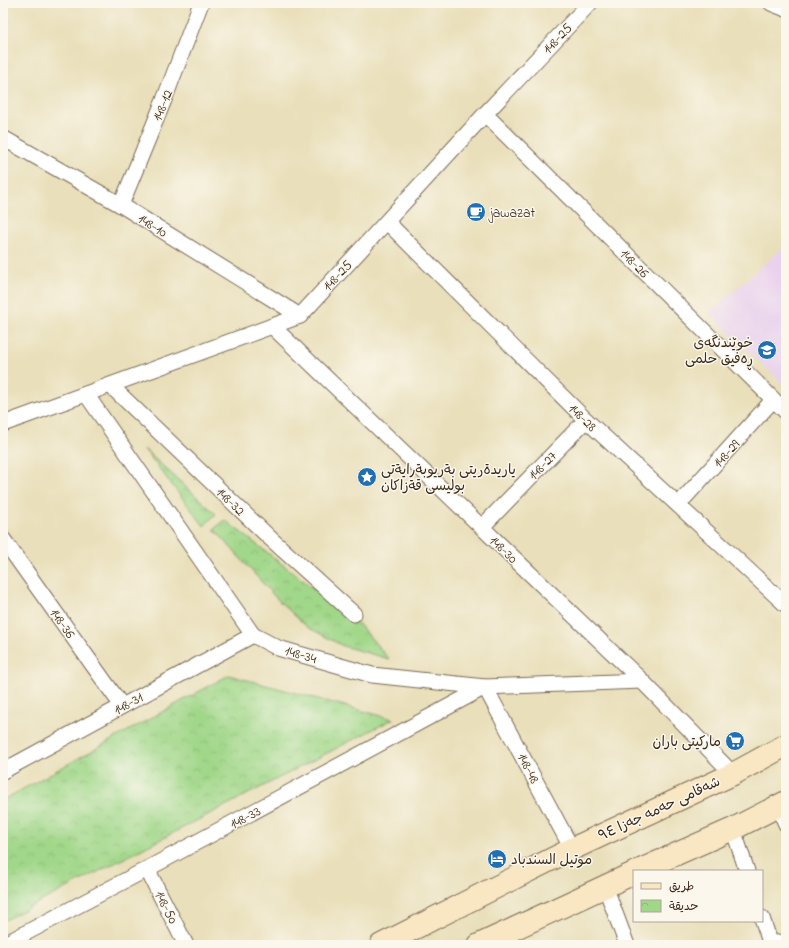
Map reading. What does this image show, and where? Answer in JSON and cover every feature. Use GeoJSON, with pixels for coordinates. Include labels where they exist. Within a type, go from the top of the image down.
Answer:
{"type":"FeatureCollection","features":[{"type":"Feature","properties":{"kind":"main road","name":"شەقامی حەمە جەزا ٩٤"},"geometry":{"type":"LineString","coordinates":[[381,945],[572,849],[733,774],[786,745]]}},
{"type":"Feature","properties":{"kind":"main road"},"geometry":{"type":"LineString","coordinates":[[640,870],[732,829],[783,811]]}},
{"type":"Feature","properties":{"kind":"main road"},"geometry":{"type":"LineString","coordinates":[[479,945],[633,873]]}},
{"type":"Feature","properties":{"kind":"street","name":"148-12"},"geometry":{"type":"LineString","coordinates":[[121,205],[164,100],[201,3]]}},
{"type":"Feature","properties":{"kind":"street","name":"148-25"},"geometry":{"type":"LineString","coordinates":[[3,424],[112,386],[300,316],[485,114],[590,3]]}},
{"type":"Feature","properties":{"kind":"street"},"geometry":{"type":"LineString","coordinates":[[771,3],[786,9]]}},
{"type":"Feature","properties":{"kind":"street","name":"148-26"},"geometry":{"type":"LineString","coordinates":[[485,114],[786,412]]}},
{"type":"Feature","properties":{"kind":"street","name":"148-10"},"geometry":{"type":"LineString","coordinates":[[3,138],[121,205],[300,316]]}},
{"type":"Feature","properties":{"kind":"street","name":"148-28"},"geometry":{"type":"LineString","coordinates":[[387,222],[586,420],[786,605]]}},
{"type":"Feature","properties":{"kind":"street","name":"148-30"},"geometry":{"type":"LineString","coordinates":[[272,326],[642,681],[733,774]]}},
{"type":"Feature","properties":{"kind":"street","name":"148-32"},"geometry":{"type":"LineString","coordinates":[[112,386],[266,534],[354,614]]}},
{"type":"Feature","properties":{"kind":"street","name":"148-34"},"geometry":{"type":"LineString","coordinates":[[86,394],[253,635],[278,648],[372,675],[485,687],[642,681]]}},
{"type":"Feature","properties":{"kind":"street","name":"148-29"},"geometry":{"type":"LineString","coordinates":[[678,505],[774,400]]}},
{"type":"Feature","properties":{"kind":"street","name":"148-27"},"geometry":{"type":"LineString","coordinates":[[482,528],[586,420]]}},
{"type":"Feature","properties":{"kind":"street","name":"148-36"},"geometry":{"type":"LineString","coordinates":[[3,539],[122,706]]}},
{"type":"Feature","properties":{"kind":"street","name":"148-31"},"geometry":{"type":"LineString","coordinates":[[4,769],[253,635]]}},
{"type":"Feature","properties":{"kind":"street","name":"148-48"},"geometry":{"type":"LineString","coordinates":[[485,687],[572,849]]}},
{"type":"Feature","properties":{"kind":"street","name":"148-33"},"geometry":{"type":"LineString","coordinates":[[3,945],[148,869],[485,687]]}},
{"type":"Feature","properties":{"kind":"street"},"geometry":{"type":"LineString","coordinates":[[732,829],[747,870]]}},
{"type":"Feature","properties":{"kind":"street","name":"148-50"},"geometry":{"type":"LineString","coordinates":[[148,869],[186,945]]}},
{"type":"Feature","properties":{"kind":"street"},"geometry":{"type":"LineString","coordinates":[[604,886],[627,945]]}},
{"type":"Feature","properties":{"kind":"street"},"geometry":{"type":"LineString","coordinates":[[763,921],[771,944],[786,941]]}},
{"type":"Feature","properties":{"kind":"shaded area","name":"خوێندنگەی ڕەفیق حلمی"},"geometry":{"type":"Polygon","coordinates":[[[786,245],[786,387],[709,313],[786,245]]]}},
{"type":"Feature","properties":{"kind":"green space"},"geometry":{"type":"Polygon","coordinates":[[[144,449],[216,514],[204,526],[144,449]]]}},
{"type":"Feature","properties":{"kind":"green space"},"geometry":{"type":"Polygon","coordinates":[[[225,520],[357,622],[389,659],[343,646],[307,627],[277,599],[214,529],[225,520]]]}},
{"type":"Feature","properties":{"kind":"green space"},"geometry":{"type":"Polygon","coordinates":[[[229,675],[393,719],[3,921],[3,800],[229,675]]]}},
{"type":"Feature","properties":{"kind":"place","name":"jawazat"},"geometry":{"type":"Point","coordinates":[476,212]}},
{"type":"Feature","properties":{"kind":"place","name":"خوێندنگەی ڕەفیق حلمی"},"geometry":{"type":"Point","coordinates":[767,350]}},
{"type":"Feature","properties":{"kind":"place","name":"ياريدةريتى بةريوبةرايةتى بوليسى قةزاكان"},"geometry":{"type":"Point","coordinates":[367,477]}},
{"type":"Feature","properties":{"kind":"place","name":"ماركيتى باران"},"geometry":{"type":"Point","coordinates":[735,741]}},
{"type":"Feature","properties":{"kind":"place","name":"موتيل السندباد"},"geometry":{"type":"Point","coordinates":[497,859]}}]}
